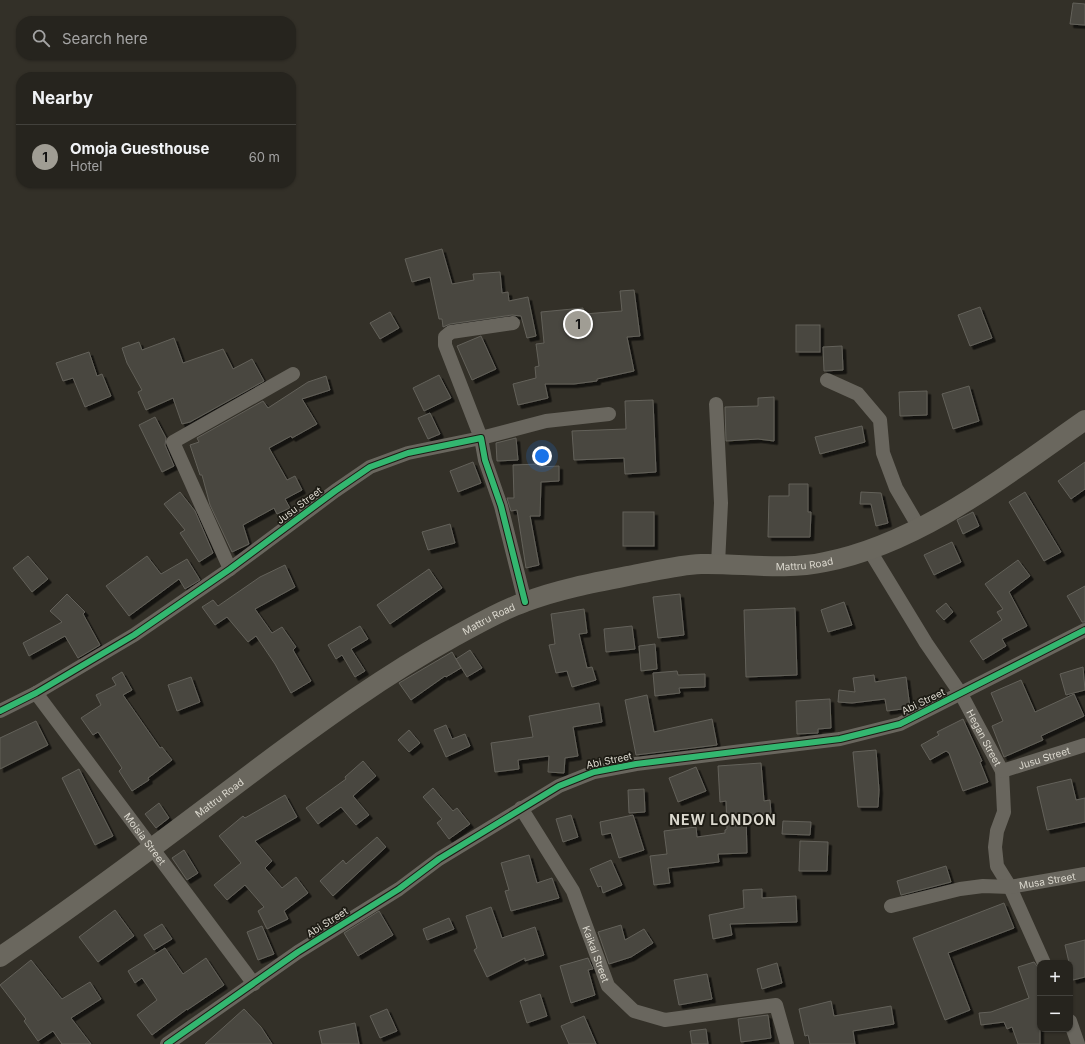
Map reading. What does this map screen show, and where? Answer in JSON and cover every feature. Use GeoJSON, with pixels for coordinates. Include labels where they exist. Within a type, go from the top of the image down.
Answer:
{"type":"FeatureCollection","features":[{"type":"Feature","properties":{"kind":"main road","name":"Mattru Road"},"geometry":{"type":"LineString","coordinates":[[0,956],[152,848],[333,712],[378,682],[485,619],[525,602],[606,580],[653,571],[696,564],[801,566],[870,551],[920,529],[1019,466],[1085,420]]}},
{"type":"Feature","properties":{"kind":"street"},"geometry":{"type":"LineString","coordinates":[[513,323],[451,332],[444,337],[445,345],[481,438],[485,460],[501,506],[525,602]]}},
{"type":"Feature","properties":{"kind":"street"},"geometry":{"type":"LineString","coordinates":[[230,570],[173,442],[293,374]]}},
{"type":"Feature","properties":{"kind":"street"},"geometry":{"type":"LineString","coordinates":[[827,380],[858,394],[880,420],[882,453],[896,488],[920,529]]}},
{"type":"Feature","properties":{"kind":"street"},"geometry":{"type":"LineString","coordinates":[[716,404],[721,503],[718,564]]}},
{"type":"Feature","properties":{"kind":"street","name":"Jusu Street"},"geometry":{"type":"LineString","coordinates":[[0,710],[36,693],[134,635],[230,570],[336,491],[370,468],[408,453],[481,438],[546,421],[609,414]]}},
{"type":"Feature","properties":{"kind":"street","name":"Hegan Street"},"geometry":{"type":"LineString","coordinates":[[870,551],[926,643],[961,694],[1002,771],[1004,812],[997,831],[995,847],[997,866],[1010,887],[1043,960]]}},
{"type":"Feature","properties":{"kind":"street","name":"Abi Street"},"geometry":{"type":"LineString","coordinates":[[167,1044],[298,952],[399,889],[439,859],[559,786],[594,772],[636,764],[840,739],[900,724],[1085,630]]}},
{"type":"Feature","properties":{"kind":"street","name":"Moisia Street"},"geometry":{"type":"LineString","coordinates":[[36,693],[254,984]]}},
{"type":"Feature","properties":{"kind":"street","name":"Jusu Street"},"geometry":{"type":"LineString","coordinates":[[1002,771],[1085,746]]}},
{"type":"Feature","properties":{"kind":"street","name":"Kaikai Street"},"geometry":{"type":"LineString","coordinates":[[521,808],[573,891],[608,986],[634,1011],[665,1020],[776,1005],[787,1044]]}},
{"type":"Feature","properties":{"kind":"street","name":"Musa Street"},"geometry":{"type":"LineString","coordinates":[[891,906],[960,889],[983,886],[1010,887],[1085,874]]}},
{"type":"Feature","properties":{"kind":"street"},"geometry":{"type":"LineString","coordinates":[[1073,1030],[1078,1044]]}},
{"type":"Feature","properties":{"kind":"building"},"geometry":{"type":"Polygon","coordinates":[[[1073,3],[1085,4],[1085,25],[1070,24],[1073,3]]]}},
{"type":"Feature","properties":{"kind":"building"},"geometry":{"type":"Polygon","coordinates":[[[442,249],[452,284],[474,280],[473,274],[500,272],[502,293],[508,292],[509,301],[528,297],[536,336],[527,338],[521,316],[512,315],[450,324],[443,327],[442,319],[439,319],[430,277],[412,282],[405,259],[442,249]]]}},
{"type":"Feature","properties":{"kind":"building"},"geometry":{"type":"Polygon","coordinates":[[[634,290],[640,336],[627,337],[634,371],[597,379],[597,381],[574,384],[545,384],[548,398],[518,405],[513,384],[536,378],[535,367],[539,366],[536,344],[544,343],[541,312],[583,308],[584,314],[622,311],[620,291],[634,290]]]}},
{"type":"Feature","properties":{"kind":"building"},"geometry":{"type":"Polygon","coordinates":[[[980,307],[992,338],[970,346],[958,315],[980,307]]]}},
{"type":"Feature","properties":{"kind":"building"},"geometry":{"type":"Polygon","coordinates":[[[390,312],[399,328],[380,339],[370,323],[390,312]]]}},
{"type":"Feature","properties":{"kind":"building"},"geometry":{"type":"Polygon","coordinates":[[[796,325],[820,325],[820,352],[796,352],[796,325]]]}},
{"type":"Feature","properties":{"kind":"building"},"geometry":{"type":"Polygon","coordinates":[[[481,336],[496,369],[472,380],[457,346],[481,336]]]}},
{"type":"Feature","properties":{"kind":"building"},"geometry":{"type":"Polygon","coordinates":[[[174,338],[183,363],[223,349],[233,369],[252,359],[264,381],[190,422],[182,424],[173,398],[146,410],[138,392],[142,390],[127,363],[122,348],[139,342],[142,350],[174,338]]]}},
{"type":"Feature","properties":{"kind":"building"},"geometry":{"type":"Polygon","coordinates":[[[842,346],[843,370],[824,371],[823,347],[842,346]]]}},
{"type":"Feature","properties":{"kind":"building"},"geometry":{"type":"Polygon","coordinates":[[[89,352],[97,376],[102,374],[111,396],[85,407],[73,378],[63,381],[56,363],[89,352]]]}},
{"type":"Feature","properties":{"kind":"building"},"geometry":{"type":"Polygon","coordinates":[[[439,375],[451,398],[424,411],[413,388],[439,375]]]}},
{"type":"Feature","properties":{"kind":"building"},"geometry":{"type":"Polygon","coordinates":[[[326,376],[330,390],[302,399],[317,424],[292,438],[291,436],[269,448],[287,480],[295,476],[302,490],[285,499],[290,508],[277,514],[274,508],[243,525],[249,544],[232,552],[210,505],[202,475],[200,475],[190,445],[199,442],[197,438],[263,401],[268,408],[308,382],[326,376]]]}},
{"type":"Feature","properties":{"kind":"building"},"geometry":{"type":"Polygon","coordinates":[[[969,386],[979,421],[953,429],[942,394],[969,386]]]}},
{"type":"Feature","properties":{"kind":"building"},"geometry":{"type":"Polygon","coordinates":[[[927,391],[927,415],[900,416],[899,392],[927,391]]]}},
{"type":"Feature","properties":{"kind":"building"},"geometry":{"type":"Polygon","coordinates":[[[774,397],[774,441],[758,439],[726,441],[725,407],[758,406],[758,398],[774,397]]]}},
{"type":"Feature","properties":{"kind":"building"},"geometry":{"type":"Polygon","coordinates":[[[653,400],[656,472],[625,474],[624,458],[574,460],[572,431],[626,429],[625,401],[653,400]]]}},
{"type":"Feature","properties":{"kind":"building"},"geometry":{"type":"Polygon","coordinates":[[[430,413],[440,434],[428,439],[418,418],[430,413]]]}},
{"type":"Feature","properties":{"kind":"building"},"geometry":{"type":"Polygon","coordinates":[[[155,417],[166,438],[165,445],[174,466],[162,472],[139,425],[155,417]]]}},
{"type":"Feature","properties":{"kind":"building"},"geometry":{"type":"Polygon","coordinates":[[[862,426],[865,442],[820,454],[815,437],[862,426]]]}},
{"type":"Feature","properties":{"kind":"building"},"geometry":{"type":"Polygon","coordinates":[[[516,438],[518,460],[497,461],[496,443],[516,438]]]}},
{"type":"Feature","properties":{"kind":"building"},"geometry":{"type":"Polygon","coordinates":[[[473,462],[481,483],[458,492],[450,471],[473,462]]]}},
{"type":"Feature","properties":{"kind":"building"},"geometry":{"type":"Polygon","coordinates":[[[1085,462],[1085,489],[1071,499],[1058,481],[1085,462]]]}},
{"type":"Feature","properties":{"kind":"building"},"geometry":{"type":"Polygon","coordinates":[[[540,464],[540,467],[559,466],[559,481],[541,482],[540,516],[530,516],[539,565],[526,568],[517,510],[511,511],[507,498],[514,498],[513,465],[540,464]]]}},
{"type":"Feature","properties":{"kind":"building"},"geometry":{"type":"Polygon","coordinates":[[[789,484],[808,484],[808,512],[811,512],[810,537],[768,537],[769,496],[789,496],[789,484]]]}},
{"type":"Feature","properties":{"kind":"building"},"geometry":{"type":"Polygon","coordinates":[[[180,492],[195,511],[213,553],[199,562],[180,533],[185,530],[164,504],[180,492]]]}},
{"type":"Feature","properties":{"kind":"building"},"geometry":{"type":"Polygon","coordinates":[[[861,492],[881,493],[888,523],[876,526],[871,504],[860,504],[861,492]]]}},
{"type":"Feature","properties":{"kind":"building"},"geometry":{"type":"Polygon","coordinates":[[[1025,492],[1061,552],[1044,561],[1009,502],[1025,492]]]}},
{"type":"Feature","properties":{"kind":"building"},"geometry":{"type":"Polygon","coordinates":[[[623,512],[654,512],[654,546],[623,546],[623,512]]]}},
{"type":"Feature","properties":{"kind":"building"},"geometry":{"type":"Polygon","coordinates":[[[973,512],[979,526],[963,534],[957,520],[973,512]]]}},
{"type":"Feature","properties":{"kind":"building"},"geometry":{"type":"Polygon","coordinates":[[[450,524],[455,543],[428,550],[422,532],[450,524]]]}},
{"type":"Feature","properties":{"kind":"building"},"geometry":{"type":"Polygon","coordinates":[[[952,542],[961,562],[934,575],[924,555],[952,542]]]}},
{"type":"Feature","properties":{"kind":"building"},"geometry":{"type":"Polygon","coordinates":[[[28,556],[48,579],[32,592],[13,568],[28,556]]]}},
{"type":"Feature","properties":{"kind":"building"},"geometry":{"type":"Polygon","coordinates":[[[147,556],[161,574],[187,559],[200,580],[185,589],[179,579],[129,616],[106,586],[147,556]]]}},
{"type":"Feature","properties":{"kind":"building"},"geometry":{"type":"Polygon","coordinates":[[[1018,560],[1030,576],[1009,592],[1027,626],[1002,639],[1006,646],[983,660],[970,641],[1002,620],[997,612],[1003,609],[985,584],[1018,560]]]}},
{"type":"Feature","properties":{"kind":"building"},"geometry":{"type":"Polygon","coordinates":[[[285,565],[295,587],[255,609],[272,633],[282,627],[296,647],[293,650],[311,681],[291,693],[275,664],[256,636],[248,642],[227,617],[215,625],[202,607],[213,600],[218,606],[260,577],[285,565]]]}},
{"type":"Feature","properties":{"kind":"building"},"geometry":{"type":"Polygon","coordinates":[[[429,569],[442,588],[390,624],[377,605],[429,569]]]}},
{"type":"Feature","properties":{"kind":"building"},"geometry":{"type":"Polygon","coordinates":[[[1085,586],[1085,622],[1082,622],[1067,596],[1085,586]]]}},
{"type":"Feature","properties":{"kind":"building"},"geometry":{"type":"Polygon","coordinates":[[[67,594],[85,612],[83,614],[100,645],[78,658],[65,636],[29,656],[23,643],[62,622],[50,611],[67,594]]]}},
{"type":"Feature","properties":{"kind":"building"},"geometry":{"type":"Polygon","coordinates":[[[680,594],[684,635],[658,638],[653,597],[680,594]]]}},
{"type":"Feature","properties":{"kind":"building"},"geometry":{"type":"Polygon","coordinates":[[[844,602],[852,625],[828,632],[821,610],[844,602]]]}},
{"type":"Feature","properties":{"kind":"building"},"geometry":{"type":"Polygon","coordinates":[[[946,603],[953,612],[944,620],[936,611],[946,603]]]}},
{"type":"Feature","properties":{"kind":"building"},"geometry":{"type":"Polygon","coordinates":[[[795,608],[797,675],[746,677],[744,610],[795,608]]]}},
{"type":"Feature","properties":{"kind":"building"},"geometry":{"type":"Polygon","coordinates":[[[584,609],[587,633],[579,634],[587,668],[592,667],[596,680],[572,687],[567,671],[556,673],[549,645],[555,644],[551,614],[584,609]]]}},
{"type":"Feature","properties":{"kind":"building"},"geometry":{"type":"Polygon","coordinates":[[[360,626],[368,639],[351,649],[365,671],[355,677],[342,655],[336,659],[328,645],[360,626]]]}},
{"type":"Feature","properties":{"kind":"building"},"geometry":{"type":"Polygon","coordinates":[[[632,626],[635,649],[606,652],[604,629],[632,626]]]}},
{"type":"Feature","properties":{"kind":"building"},"geometry":{"type":"Polygon","coordinates":[[[655,644],[657,669],[641,671],[639,646],[655,644]]]}},
{"type":"Feature","properties":{"kind":"building"},"geometry":{"type":"Polygon","coordinates":[[[470,650],[482,668],[467,677],[456,659],[470,650]]]}},
{"type":"Feature","properties":{"kind":"building"},"geometry":{"type":"Polygon","coordinates":[[[452,652],[461,668],[446,677],[445,676],[411,700],[399,683],[452,652]]]}},
{"type":"Feature","properties":{"kind":"building"},"geometry":{"type":"Polygon","coordinates":[[[1083,667],[1085,690],[1066,695],[1060,674],[1083,667]]]}},
{"type":"Feature","properties":{"kind":"building"},"geometry":{"type":"Polygon","coordinates":[[[677,671],[678,675],[705,674],[705,687],[679,688],[680,693],[655,696],[653,673],[677,671]]]}},
{"type":"Feature","properties":{"kind":"building"},"geometry":{"type":"Polygon","coordinates":[[[122,672],[132,690],[123,695],[160,748],[162,747],[172,760],[148,778],[149,780],[132,791],[119,771],[122,768],[98,732],[93,735],[81,718],[101,705],[96,695],[116,685],[112,678],[122,672]]]}},
{"type":"Feature","properties":{"kind":"building"},"geometry":{"type":"Polygon","coordinates":[[[874,675],[875,682],[906,677],[910,708],[887,711],[885,699],[852,703],[838,702],[839,690],[855,692],[853,678],[874,675]]]}},
{"type":"Feature","properties":{"kind":"building"},"geometry":{"type":"Polygon","coordinates":[[[191,677],[200,702],[177,711],[168,685],[191,677]]]}},
{"type":"Feature","properties":{"kind":"building"},"geometry":{"type":"Polygon","coordinates":[[[1021,680],[1035,712],[1074,694],[1084,716],[1041,736],[1043,740],[1004,757],[992,726],[1003,721],[991,693],[1021,680]]]}},
{"type":"Feature","properties":{"kind":"building"},"geometry":{"type":"Polygon","coordinates":[[[647,695],[654,732],[712,719],[717,745],[636,755],[625,700],[647,695]]]}},
{"type":"Feature","properties":{"kind":"building"},"geometry":{"type":"Polygon","coordinates":[[[830,699],[831,728],[818,729],[818,733],[797,734],[796,701],[830,699]]]}},
{"type":"Feature","properties":{"kind":"building"},"geometry":{"type":"Polygon","coordinates":[[[599,703],[602,722],[573,727],[578,756],[565,758],[564,773],[548,772],[549,756],[518,760],[519,769],[495,772],[491,743],[533,737],[529,716],[599,703]]]}},
{"type":"Feature","properties":{"kind":"building"},"geometry":{"type":"Polygon","coordinates":[[[963,719],[982,761],[980,762],[988,782],[963,791],[949,753],[946,751],[930,760],[921,745],[939,735],[937,732],[963,719]]]}},
{"type":"Feature","properties":{"kind":"building"},"geometry":{"type":"Polygon","coordinates":[[[36,721],[48,745],[0,769],[0,738],[36,721]]]}},
{"type":"Feature","properties":{"kind":"building"},"geometry":{"type":"Polygon","coordinates":[[[446,725],[452,739],[465,734],[470,746],[446,757],[434,730],[446,725]]]}},
{"type":"Feature","properties":{"kind":"building"},"geometry":{"type":"Polygon","coordinates":[[[409,730],[420,743],[409,752],[398,740],[409,730]]]}},
{"type":"Feature","properties":{"kind":"building"},"geometry":{"type":"Polygon","coordinates":[[[876,750],[879,790],[878,807],[858,807],[853,752],[876,750]]]}},
{"type":"Feature","properties":{"kind":"building"},"geometry":{"type":"Polygon","coordinates":[[[363,761],[376,776],[353,796],[369,815],[356,825],[341,807],[318,824],[306,808],[346,779],[345,777],[363,761]]]}},
{"type":"Feature","properties":{"kind":"building"},"geometry":{"type":"Polygon","coordinates":[[[761,763],[764,801],[770,800],[771,814],[746,815],[747,853],[718,854],[719,862],[668,868],[670,883],[654,885],[650,856],[667,854],[664,831],[696,827],[697,837],[725,833],[725,830],[727,829],[726,801],[720,802],[718,766],[761,763]]]}},
{"type":"Feature","properties":{"kind":"building"},"geometry":{"type":"Polygon","coordinates":[[[696,767],[706,791],[678,802],[669,778],[696,767]]]}},
{"type":"Feature","properties":{"kind":"building"},"geometry":{"type":"Polygon","coordinates":[[[79,769],[113,836],[95,845],[62,778],[79,769]]]}},
{"type":"Feature","properties":{"kind":"building"},"geometry":{"type":"Polygon","coordinates":[[[1071,779],[1076,800],[1085,798],[1085,822],[1047,830],[1037,787],[1071,779]]]}},
{"type":"Feature","properties":{"kind":"building"},"geometry":{"type":"Polygon","coordinates":[[[433,788],[453,811],[457,808],[470,824],[449,839],[437,823],[442,819],[423,797],[433,788]]]}},
{"type":"Feature","properties":{"kind":"building"},"geometry":{"type":"Polygon","coordinates":[[[644,789],[645,812],[629,813],[628,790],[644,789]]]}},
{"type":"Feature","properties":{"kind":"building"},"geometry":{"type":"Polygon","coordinates":[[[285,795],[297,817],[255,841],[272,861],[265,868],[282,888],[296,877],[308,893],[284,911],[288,919],[267,929],[258,911],[264,907],[245,885],[227,900],[214,885],[241,863],[219,836],[243,816],[245,818],[285,795]]]}},
{"type":"Feature","properties":{"kind":"building"},"geometry":{"type":"Polygon","coordinates":[[[159,803],[169,818],[156,828],[145,814],[159,803]]]}},
{"type":"Feature","properties":{"kind":"building"},"geometry":{"type":"Polygon","coordinates":[[[571,815],[578,837],[563,842],[556,819],[571,815]]]}},
{"type":"Feature","properties":{"kind":"building"},"geometry":{"type":"Polygon","coordinates":[[[633,815],[644,850],[619,858],[611,833],[602,835],[600,822],[633,815]]]}},
{"type":"Feature","properties":{"kind":"building"},"geometry":{"type":"Polygon","coordinates":[[[783,821],[811,822],[810,835],[782,834],[783,821]]]}},
{"type":"Feature","properties":{"kind":"building"},"geometry":{"type":"Polygon","coordinates":[[[377,837],[386,847],[333,896],[320,881],[343,860],[346,864],[377,837]]]}},
{"type":"Feature","properties":{"kind":"building"},"geometry":{"type":"Polygon","coordinates":[[[800,841],[828,842],[827,871],[799,871],[800,841]]]}},
{"type":"Feature","properties":{"kind":"building"},"geometry":{"type":"Polygon","coordinates":[[[184,850],[198,873],[187,880],[172,858],[184,850]]]}},
{"type":"Feature","properties":{"kind":"building"},"geometry":{"type":"Polygon","coordinates":[[[529,855],[537,883],[552,878],[559,898],[511,911],[505,891],[509,890],[501,863],[529,855]]]}},
{"type":"Feature","properties":{"kind":"building"},"geometry":{"type":"Polygon","coordinates":[[[611,860],[622,885],[603,893],[601,886],[598,887],[590,869],[611,860]]]}},
{"type":"Feature","properties":{"kind":"building"},"geometry":{"type":"Polygon","coordinates":[[[946,866],[951,882],[901,895],[897,881],[946,866]]]}},
{"type":"Feature","properties":{"kind":"building"},"geometry":{"type":"Polygon","coordinates":[[[762,889],[762,898],[796,896],[797,922],[730,924],[732,935],[713,939],[709,915],[744,908],[743,890],[762,889]]]}},
{"type":"Feature","properties":{"kind":"building"},"geometry":{"type":"Polygon","coordinates":[[[1004,903],[1014,928],[948,953],[970,1010],[945,1020],[913,938],[1004,903]]]}},
{"type":"Feature","properties":{"kind":"building"},"geometry":{"type":"Polygon","coordinates":[[[491,907],[502,938],[535,927],[544,955],[525,961],[525,958],[487,977],[474,950],[477,948],[466,916],[491,907]]]}},
{"type":"Feature","properties":{"kind":"building"},"geometry":{"type":"Polygon","coordinates":[[[115,910],[134,936],[98,962],[79,937],[115,910]]]}},
{"type":"Feature","properties":{"kind":"building"},"geometry":{"type":"Polygon","coordinates":[[[379,911],[393,935],[358,956],[344,933],[379,911]]]}},
{"type":"Feature","properties":{"kind":"building"},"geometry":{"type":"Polygon","coordinates":[[[449,918],[454,929],[427,940],[423,929],[449,918]]]}},
{"type":"Feature","properties":{"kind":"building"},"geometry":{"type":"Polygon","coordinates":[[[162,924],[172,939],[154,950],[144,935],[162,924]]]}},
{"type":"Feature","properties":{"kind":"building"},"geometry":{"type":"Polygon","coordinates":[[[621,925],[625,940],[644,929],[653,943],[631,957],[609,964],[598,932],[621,925]]]}},
{"type":"Feature","properties":{"kind":"building"},"geometry":{"type":"Polygon","coordinates":[[[262,926],[274,954],[258,960],[247,932],[262,926]]]}},
{"type":"Feature","properties":{"kind":"building"},"geometry":{"type":"Polygon","coordinates":[[[1085,940],[1085,977],[1073,980],[1073,960],[1068,960],[1065,945],[1085,940]]]}},
{"type":"Feature","properties":{"kind":"building"},"geometry":{"type":"Polygon","coordinates":[[[165,948],[183,974],[206,958],[224,985],[187,1009],[152,1035],[137,1015],[157,1000],[142,978],[135,983],[128,971],[165,948]]]}},
{"type":"Feature","properties":{"kind":"building"},"geometry":{"type":"Polygon","coordinates":[[[588,958],[593,969],[588,970],[595,995],[571,1003],[560,966],[588,958]]]}},
{"type":"Feature","properties":{"kind":"building"},"geometry":{"type":"Polygon","coordinates":[[[31,960],[62,999],[90,982],[101,999],[71,1018],[91,1044],[62,1044],[53,1031],[38,1041],[24,1021],[26,1019],[0,985],[31,960]]]}},
{"type":"Feature","properties":{"kind":"building"},"geometry":{"type":"Polygon","coordinates":[[[1034,962],[1037,966],[1037,1032],[1040,1032],[1040,1044],[1018,1044],[1012,1027],[1007,1029],[1004,1022],[981,1025],[979,1013],[991,1012],[1029,998],[1018,967],[1034,962]]]}},
{"type":"Feature","properties":{"kind":"building"},"geometry":{"type":"Polygon","coordinates":[[[777,963],[782,983],[762,989],[757,969],[777,963]]]}},
{"type":"Feature","properties":{"kind":"building"},"geometry":{"type":"Polygon","coordinates":[[[707,974],[712,999],[679,1005],[674,980],[707,974]]]}},
{"type":"Feature","properties":{"kind":"building"},"geometry":{"type":"Polygon","coordinates":[[[540,994],[547,1016],[527,1023],[520,1001],[540,994]]]}},
{"type":"Feature","properties":{"kind":"building"},"geometry":{"type":"Polygon","coordinates":[[[831,1001],[834,1016],[891,1006],[894,1024],[853,1031],[855,1044],[810,1044],[808,1035],[805,1036],[799,1009],[831,1001]]]}},
{"type":"Feature","properties":{"kind":"building"},"geometry":{"type":"Polygon","coordinates":[[[244,1009],[261,1027],[272,1044],[205,1044],[244,1009]]]}},
{"type":"Feature","properties":{"kind":"building"},"geometry":{"type":"Polygon","coordinates":[[[387,1009],[397,1031],[380,1038],[370,1016],[387,1009]]]}},
{"type":"Feature","properties":{"kind":"building"},"geometry":{"type":"Polygon","coordinates":[[[768,1015],[771,1038],[741,1042],[738,1019],[768,1015]]]}},
{"type":"Feature","properties":{"kind":"building"},"geometry":{"type":"Polygon","coordinates":[[[584,1016],[596,1044],[569,1044],[561,1026],[584,1016]]]}},
{"type":"Feature","properties":{"kind":"building"},"geometry":{"type":"Polygon","coordinates":[[[355,1023],[359,1044],[322,1044],[319,1031],[355,1023]]]}},
{"type":"Feature","properties":{"kind":"building"},"geometry":{"type":"Polygon","coordinates":[[[706,1029],[708,1044],[692,1044],[690,1031],[706,1029]]]}},
{"type":"Feature","properties":{"kind":"cycle path"},"geometry":{"type":"LineString","coordinates":[[0,711],[36,693],[134,635],[230,569],[335,491],[370,467],[408,453],[481,438],[485,460],[501,506],[525,602]]}},
{"type":"Feature","properties":{"kind":"cycle path"},"geometry":{"type":"LineString","coordinates":[[167,1044],[298,952],[399,889],[439,859],[559,786],[594,772],[636,764],[840,739],[900,724],[1085,630]]}},
{"type":"Feature","properties":{"kind":"place","name":"Omoja Guesthouse"},"geometry":{"type":"Point","coordinates":[578,324]}},
{"type":"Feature","properties":{"kind":"district","name":"NEW LONDON"},"geometry":{"type":"Point","coordinates":[723,820]}}]}
